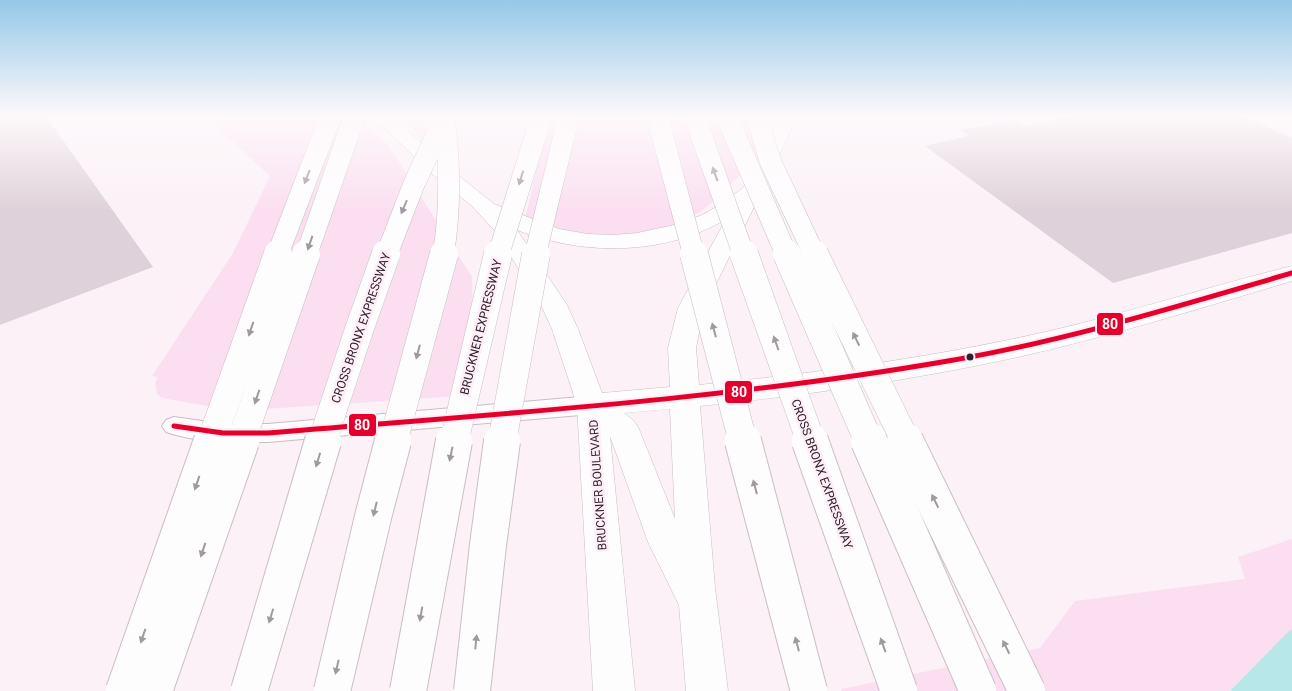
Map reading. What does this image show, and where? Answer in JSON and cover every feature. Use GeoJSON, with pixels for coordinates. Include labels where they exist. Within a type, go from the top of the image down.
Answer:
{"type":"FeatureCollection","features":[{"type":"Feature","properties":{"kind":"main road"},"geometry":{"type":"LineString","coordinates":[[124,691],[273,268],[319,147]]}},
{"type":"Feature","properties":{"kind":"main road"},"geometry":{"type":"LineString","coordinates":[[154,691],[344,147]]}},
{"type":"Feature","properties":{"kind":"main road","name":"BRUCKNER BOULEVARD"},"geometry":{"type":"LineString","coordinates":[[415,147],[438,169],[480,201],[512,237],[554,305],[592,405],[614,691]]}},
{"type":"Feature","properties":{"kind":"main road"},"geometry":{"type":"LineString","coordinates":[[428,147],[436,224],[434,272],[428,313]]}},
{"type":"Feature","properties":{"kind":"main road","name":"CROSS BRONX EXPRESSWAY"},"geometry":{"type":"LineString","coordinates":[[249,691],[352,351],[397,225],[431,147]]}},
{"type":"Feature","properties":{"kind":"main road"},"geometry":{"type":"LineString","coordinates":[[332,691],[374,513],[443,258],[449,222],[450,164],[448,147]]}},
{"type":"Feature","properties":{"kind":"main road","name":"BRUCKNER EXPRESSWAY"},"geometry":{"type":"LineString","coordinates":[[408,691],[431,557],[467,380],[498,256],[532,147]]}},
{"type":"Feature","properties":{"kind":"main road"},"geometry":{"type":"LineString","coordinates":[[472,691],[491,518],[516,349],[538,237],[561,147]]}},
{"type":"Feature","properties":{"kind":"main road"},"geometry":{"type":"LineString","coordinates":[[666,147],[809,691]]}},
{"type":"Feature","properties":{"kind":"main road","name":"CROSS BRONX EXPRESSWAY"},"geometry":{"type":"LineString","coordinates":[[705,147],[899,691]]}},
{"type":"Feature","properties":{"kind":"main road"},"geometry":{"type":"LineString","coordinates":[[740,147],[978,691]]}},
{"type":"Feature","properties":{"kind":"main road"},"geometry":{"type":"LineString","coordinates":[[753,147],[773,222]]}},
{"type":"Feature","properties":{"kind":"main road"},"geometry":{"type":"LineString","coordinates":[[765,147],[788,201],[1027,691]]}},
{"type":"Feature","properties":{"kind":"main road"},"geometry":{"type":"LineString","coordinates":[[707,691],[697,607],[682,348],[691,308],[773,147]]}},
{"type":"Feature","properties":{"kind":"main road"},"geometry":{"type":"LineString","coordinates":[[480,201],[515,221],[551,234],[590,241],[632,240],[667,235],[706,221],[733,205],[758,179]]}},
{"type":"Feature","properties":{"kind":"main road"},"geometry":{"type":"LineString","coordinates":[[592,405],[776,388],[949,361],[1020,347],[1154,313],[1292,273]]}},
{"type":"Feature","properties":{"kind":"main road"},"geometry":{"type":"LineString","coordinates":[[592,405],[622,429],[666,542],[697,607]]}},
{"type":"Feature","properties":{"kind":"street"},"geometry":{"type":"LineString","coordinates":[[174,426],[223,433],[268,433],[468,418],[592,405]]}},
{"type":"Feature","properties":{"kind":"shaded area"},"geometry":{"type":"Polygon","coordinates":[[[239,147],[389,147],[472,277],[474,395],[265,409],[218,408],[162,398],[157,394],[155,383],[158,377],[152,376],[233,253],[270,176],[239,147]]]}},
{"type":"Feature","properties":{"kind":"shaded area"},"geometry":{"type":"Polygon","coordinates":[[[428,147],[432,147],[435,156],[428,147]]]}},
{"type":"Feature","properties":{"kind":"shaded area"},"geometry":{"type":"Polygon","coordinates":[[[542,147],[762,147],[757,160],[705,208],[676,224],[656,230],[633,234],[588,234],[565,230],[526,216],[542,147]]]}},
{"type":"Feature","properties":{"kind":"shaded area"},"geometry":{"type":"Polygon","coordinates":[[[1292,539],[1292,629],[1230,691],[841,691],[841,689],[1040,648],[1075,601],[1245,579],[1238,557],[1292,539]]]}},
{"type":"Feature","properties":{"kind":"water"},"geometry":{"type":"Polygon","coordinates":[[[1292,629],[1292,691],[1230,691],[1290,630],[1292,629]]]}},
{"type":"Feature","properties":{"kind":"building"},"geometry":{"type":"Polygon","coordinates":[[[0,147],[68,147],[153,267],[0,325],[0,147]]]}},
{"type":"Feature","properties":{"kind":"building"},"geometry":{"type":"Polygon","coordinates":[[[927,147],[1292,147],[1292,233],[1113,283],[927,147]]]}},
{"type":"Feature","properties":{"kind":"transit line","name":"80"},"geometry":{"type":"LineString","coordinates":[[174,426],[223,433],[268,433],[684,398],[776,388],[949,361],[1020,347],[1154,313],[1292,273]]}}]}
